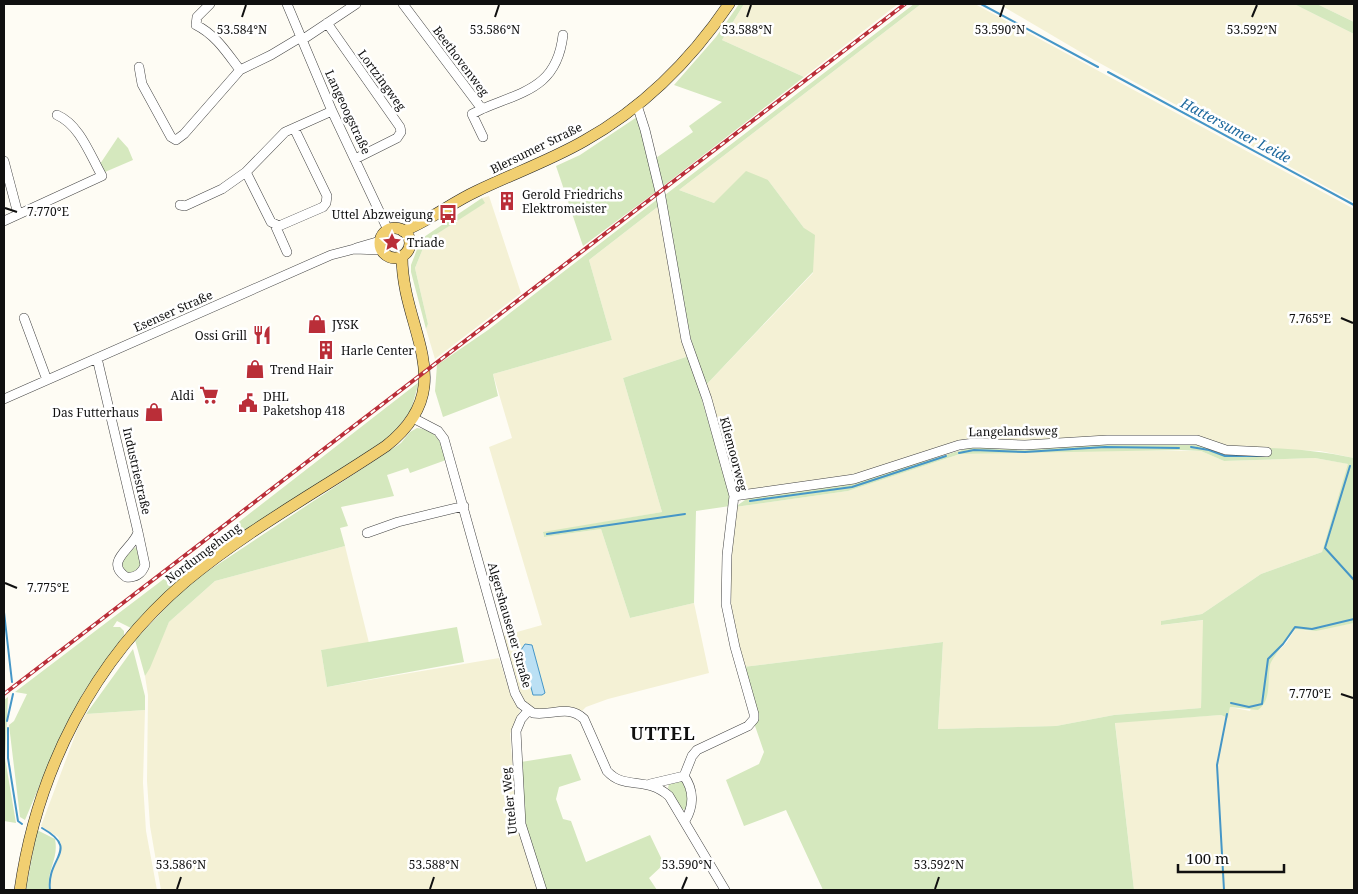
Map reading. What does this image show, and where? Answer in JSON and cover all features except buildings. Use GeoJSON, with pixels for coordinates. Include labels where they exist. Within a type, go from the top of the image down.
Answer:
{"type":"FeatureCollection","features":[{"type":"Feature","properties":{"kind":"main road","name":"Blersumer Straße"},"geometry":{"type":"LineString","coordinates":[[406,235],[461,198],[584,141],[637,105],[667,79],[688,56],[728,4]]}},
{"type":"Feature","properties":{"kind":"main road"},"geometry":{"type":"LineString","coordinates":[[388,230],[406,235],[409,249],[398,258],[380,246],[388,230]]}},
{"type":"Feature","properties":{"kind":"main road","name":"Nordumgehung"},"geometry":{"type":"LineString","coordinates":[[20,890],[30,836],[53,764],[78,711],[97,681],[131,636],[165,600],[207,564],[386,446],[406,428],[413,418],[423,390],[425,363],[398,258]]}},
{"type":"Feature","properties":{"kind":"street"},"geometry":{"type":"LineString","coordinates":[[210,4],[197,17],[196,25],[208,30],[216,38],[240,70]]}},
{"type":"Feature","properties":{"kind":"street","name":"Langeoogstraße"},"geometry":{"type":"LineString","coordinates":[[287,4],[332,111],[388,230]]}},
{"type":"Feature","properties":{"kind":"street"},"geometry":{"type":"LineString","coordinates":[[139,67],[142,84],[171,137],[176,140],[184,134],[240,70],[278,52],[356,4]]}},
{"type":"Feature","properties":{"kind":"street","name":"Beethovenweg"},"geometry":{"type":"LineString","coordinates":[[403,4],[482,109]]}},
{"type":"Feature","properties":{"kind":"street","name":"Lortzingweg"},"geometry":{"type":"LineString","coordinates":[[326,23],[400,126],[401,132],[397,138],[355,158]]}},
{"type":"Feature","properties":{"kind":"street","name":"Beethovenweg"},"geometry":{"type":"LineString","coordinates":[[483,137],[472,114],[542,82],[561,53],[563,34]]}},
{"type":"Feature","properties":{"kind":"street","name":"Kliemoorweg"},"geometry":{"type":"LineString","coordinates":[[637,105],[660,192],[686,340],[707,400],[734,496],[727,555],[726,604],[741,670],[752,703],[754,719],[748,726],[698,750],[692,756],[684,776]]}},
{"type":"Feature","properties":{"kind":"street"},"geometry":{"type":"LineString","coordinates":[[180,205],[185,206],[220,190],[246,172],[284,132],[332,111]]}},
{"type":"Feature","properties":{"kind":"street"},"geometry":{"type":"LineString","coordinates":[[4,221],[102,176],[74,128],[67,120],[57,115]]}},
{"type":"Feature","properties":{"kind":"street"},"geometry":{"type":"LineString","coordinates":[[275,225],[284,224],[326,203],[327,196],[294,128]]}},
{"type":"Feature","properties":{"kind":"street"},"geometry":{"type":"LineString","coordinates":[[4,161],[18,214]]}},
{"type":"Feature","properties":{"kind":"street"},"geometry":{"type":"LineString","coordinates":[[246,172],[271,222],[275,225],[287,252]]}},
{"type":"Feature","properties":{"kind":"street","name":"Esenser Straße"},"geometry":{"type":"LineString","coordinates":[[4,399],[323,258],[354,249],[380,246]]}},
{"type":"Feature","properties":{"kind":"street"},"geometry":{"type":"LineString","coordinates":[[24,318],[47,380]]}},
{"type":"Feature","properties":{"kind":"street","name":"Industriestraße"},"geometry":{"type":"LineString","coordinates":[[97,358],[138,532],[145,565],[137,575],[132,578],[126,577],[118,570],[118,560],[120,554],[133,544],[138,532]]}},
{"type":"Feature","properties":{"kind":"street","name":"Algershausener Straße"},"geometry":{"type":"LineString","coordinates":[[413,418],[438,431],[444,439],[515,693],[521,704],[528,711]]}},
{"type":"Feature","properties":{"kind":"street","name":"Langelandsweg"},"geometry":{"type":"LineString","coordinates":[[734,496],[854,479],[959,445],[974,443],[1024,445],[1107,440],[1198,440],[1226,450],[1267,452]]}},
{"type":"Feature","properties":{"kind":"street"},"geometry":{"type":"LineString","coordinates":[[367,533],[398,522],[464,506]]}},
{"type":"Feature","properties":{"kind":"street"},"geometry":{"type":"LineString","coordinates":[[528,711],[539,714],[568,710],[577,712],[584,719],[611,776],[624,782],[650,784],[659,787],[669,796],[725,890]]}},
{"type":"Feature","properties":{"kind":"street","name":"Utteler Weg"},"geometry":{"type":"LineString","coordinates":[[528,711],[521,719],[516,731],[520,809],[525,839],[542,890]]}},
{"type":"Feature","properties":{"kind":"street"},"geometry":{"type":"LineString","coordinates":[[650,784],[684,776],[691,793],[691,806],[685,821]]}},
{"type":"Feature","properties":{"kind":"shaded area"},"geometry":{"type":"Polygon","coordinates":[[[744,4],[898,4],[804,77],[722,40],[744,4]]]}},
{"type":"Feature","properties":{"kind":"shaded area"},"geometry":{"type":"Polygon","coordinates":[[[921,4],[975,4],[1354,209],[1354,458],[1320,451],[975,440],[854,477],[736,493],[706,385],[813,273],[804,228],[768,180],[714,203],[679,190],[921,4]]]}},
{"type":"Feature","properties":{"kind":"shaded area"},"geometry":{"type":"Polygon","coordinates":[[[999,4],[1294,4],[1354,34],[1354,202],[1094,60],[999,4]]]}},
{"type":"Feature","properties":{"kind":"shaded area"},"geometry":{"type":"Polygon","coordinates":[[[1317,4],[1354,4],[1354,22],[1317,4]]]}},
{"type":"Feature","properties":{"kind":"shaded area"},"geometry":{"type":"Polygon","coordinates":[[[489,196],[521,293],[435,359],[426,329],[428,324],[415,268],[426,241],[484,203],[482,198],[489,196]]]}},
{"type":"Feature","properties":{"kind":"shaded area"},"geometry":{"type":"Polygon","coordinates":[[[660,205],[689,356],[623,378],[662,512],[543,533],[544,537],[601,529],[630,618],[694,603],[709,673],[608,699],[586,707],[582,711],[568,707],[539,711],[530,708],[522,700],[503,636],[542,625],[489,447],[512,438],[493,374],[612,340],[589,260],[660,205]]]}},
{"type":"Feature","properties":{"kind":"shaded area"},"geometry":{"type":"Polygon","coordinates":[[[1116,450],[1201,451],[1224,461],[1315,458],[1349,464],[1322,552],[1261,574],[1202,614],[1161,621],[1162,625],[1204,620],[1201,708],[1114,715],[1056,726],[938,729],[943,642],[743,667],[729,604],[735,507],[848,491],[960,454],[1116,450]]]}},
{"type":"Feature","properties":{"kind":"shaded area"},"geometry":{"type":"Polygon","coordinates":[[[345,546],[369,643],[321,650],[327,687],[499,658],[511,696],[520,711],[510,734],[516,811],[539,890],[161,890],[150,826],[147,781],[148,695],[145,676],[169,622],[215,581],[345,546]]]}},
{"type":"Feature","properties":{"kind":"shaded area"},"geometry":{"type":"Polygon","coordinates":[[[1354,623],[1354,890],[1134,890],[1115,722],[1221,715],[1228,718],[1230,707],[1250,711],[1272,658],[1287,642],[1295,629],[1311,631],[1354,623]]]}},
{"type":"Feature","properties":{"kind":"shaded area"},"geometry":{"type":"Polygon","coordinates":[[[145,710],[143,783],[146,831],[157,890],[51,890],[49,878],[61,853],[61,844],[58,837],[41,826],[79,725],[86,714],[145,710]]]}},
{"type":"Feature","properties":{"kind":"green space"},"geometry":{"type":"Polygon","coordinates":[[[739,4],[744,4],[722,40],[804,77],[662,187],[656,158],[693,132],[689,126],[722,102],[674,85],[716,37],[739,4]]]}},
{"type":"Feature","properties":{"kind":"green space"},"geometry":{"type":"Polygon","coordinates":[[[914,4],[921,4],[679,190],[714,203],[746,171],[768,180],[804,228],[815,235],[813,272],[706,385],[690,336],[665,195],[914,4]]]}},
{"type":"Feature","properties":{"kind":"green space"},"geometry":{"type":"Polygon","coordinates":[[[1294,4],[1317,4],[1354,22],[1354,34],[1294,4]]]}},
{"type":"Feature","properties":{"kind":"green space"},"geometry":{"type":"Polygon","coordinates":[[[637,117],[657,191],[583,246],[556,166],[580,155],[637,117]]]}},
{"type":"Feature","properties":{"kind":"green space"},"geometry":{"type":"Polygon","coordinates":[[[118,137],[128,148],[133,160],[105,172],[100,164],[118,137]]]}},
{"type":"Feature","properties":{"kind":"green space"},"geometry":{"type":"Polygon","coordinates":[[[482,198],[485,203],[426,241],[415,268],[428,324],[426,329],[411,272],[411,265],[421,239],[482,198]]]}},
{"type":"Feature","properties":{"kind":"green space"},"geometry":{"type":"Polygon","coordinates":[[[659,198],[660,205],[589,260],[612,340],[493,374],[498,396],[443,417],[435,391],[437,365],[488,330],[659,198]]]}},
{"type":"Feature","properties":{"kind":"green space"},"geometry":{"type":"Polygon","coordinates":[[[689,356],[730,495],[730,506],[696,511],[694,603],[630,618],[601,529],[544,537],[543,532],[662,512],[623,378],[689,356]]]}},
{"type":"Feature","properties":{"kind":"green space"},"geometry":{"type":"Polygon","coordinates":[[[419,382],[411,410],[389,439],[256,527],[133,629],[117,621],[113,627],[120,627],[124,631],[124,635],[83,693],[55,749],[25,820],[20,817],[9,725],[14,721],[27,694],[15,692],[419,382]]]}},
{"type":"Feature","properties":{"kind":"green space"},"geometry":{"type":"Polygon","coordinates":[[[417,428],[429,431],[438,438],[446,460],[410,473],[408,468],[387,475],[394,496],[341,507],[348,526],[340,528],[345,546],[215,581],[169,622],[145,676],[135,640],[181,592],[205,573],[401,443],[410,432],[417,428]]]}},
{"type":"Feature","properties":{"kind":"green space"},"geometry":{"type":"Polygon","coordinates":[[[1202,444],[1269,455],[1270,448],[1312,451],[1354,458],[1354,623],[1316,631],[1295,629],[1271,662],[1267,696],[1258,710],[1230,707],[1228,718],[1221,715],[1115,723],[1134,890],[823,890],[786,810],[744,826],[726,780],[759,764],[764,752],[754,723],[757,713],[755,703],[743,667],[943,642],[938,729],[1056,726],[1114,715],[1201,708],[1203,620],[1161,625],[1161,621],[1202,614],[1261,574],[1322,552],[1348,464],[1315,458],[1224,461],[1201,451],[1181,450],[960,454],[848,491],[735,507],[748,498],[852,483],[975,446],[1202,444]]]}},
{"type":"Feature","properties":{"kind":"green space"},"geometry":{"type":"Polygon","coordinates":[[[136,547],[142,562],[139,568],[130,574],[123,572],[123,557],[136,547]]]}},
{"type":"Feature","properties":{"kind":"green space"},"geometry":{"type":"Polygon","coordinates":[[[457,627],[464,662],[327,687],[321,650],[457,627]]]}},
{"type":"Feature","properties":{"kind":"green space"},"geometry":{"type":"Polygon","coordinates":[[[133,649],[145,696],[145,710],[86,714],[133,649]]]}},
{"type":"Feature","properties":{"kind":"green space"},"geometry":{"type":"Polygon","coordinates":[[[8,697],[5,758],[16,823],[4,821],[4,700],[8,697]]]}},
{"type":"Feature","properties":{"kind":"green space"},"geometry":{"type":"Polygon","coordinates":[[[571,754],[581,780],[559,787],[556,799],[563,819],[571,821],[586,862],[650,835],[664,864],[649,878],[657,890],[545,890],[523,823],[521,762],[571,754]]]}},
{"type":"Feature","properties":{"kind":"green space"},"geometry":{"type":"Polygon","coordinates":[[[683,781],[689,794],[686,810],[682,809],[668,788],[669,784],[683,781]]]}},
{"type":"Feature","properties":{"kind":"green space"},"geometry":{"type":"Polygon","coordinates":[[[37,830],[55,839],[56,846],[49,890],[26,890],[37,830]]]}},
{"type":"Feature","properties":{"kind":"water"},"geometry":{"type":"Polygon","coordinates":[[[525,644],[532,645],[545,693],[542,695],[533,695],[521,650],[525,644]]]}},
{"type":"Feature","properties":{"kind":"waterway","name":"Hattersumer Leide"},"geometry":{"type":"LineString","coordinates":[[981,4],[1098,67]]}},
{"type":"Feature","properties":{"kind":"waterway","name":"Hattersumer Leide"},"geometry":{"type":"LineString","coordinates":[[1108,72],[1354,205]]}},
{"type":"Feature","properties":{"kind":"waterway"},"geometry":{"type":"LineString","coordinates":[[959,453],[974,450],[1025,452],[1105,447],[1179,448]]}},
{"type":"Feature","properties":{"kind":"waterway"},"geometry":{"type":"LineString","coordinates":[[1191,447],[1209,450],[1225,456],[1264,456]]}},
{"type":"Feature","properties":{"kind":"waterway"},"geometry":{"type":"LineString","coordinates":[[750,501],[852,487],[946,456]]}},
{"type":"Feature","properties":{"kind":"waterway"},"geometry":{"type":"LineString","coordinates":[[1350,466],[1325,548],[1354,580]]}},
{"type":"Feature","properties":{"kind":"waterway"},"geometry":{"type":"LineString","coordinates":[[547,534],[685,514]]}},
{"type":"Feature","properties":{"kind":"waterway"},"geometry":{"type":"LineString","coordinates":[[4,612],[12,682]]}},
{"type":"Feature","properties":{"kind":"waterway"},"geometry":{"type":"LineString","coordinates":[[1231,703],[1249,707],[1262,704],[1268,659],[1283,644],[1295,627],[1312,629],[1354,619]]}},
{"type":"Feature","properties":{"kind":"waterway"},"geometry":{"type":"LineString","coordinates":[[7,721],[13,694]]}},
{"type":"Feature","properties":{"kind":"waterway"},"geometry":{"type":"LineString","coordinates":[[1224,890],[1217,765],[1227,714]]}},
{"type":"Feature","properties":{"kind":"waterway"},"geometry":{"type":"LineString","coordinates":[[8,728],[8,758],[18,821],[22,824]]}},
{"type":"Feature","properties":{"kind":"waterway"},"geometry":{"type":"LineString","coordinates":[[42,828],[59,842],[61,849],[50,879],[50,890]]}},
{"type":"Feature","properties":{"kind":"railway"},"geometry":{"type":"LineString","coordinates":[[4,694],[905,4]]}},
{"type":"Feature","properties":{"kind":"place","name":"Gerold Friedrichs Elektromeister"},"geometry":{"type":"Point","coordinates":[507,201]}},
{"type":"Feature","properties":{"kind":"place","name":"Uttel Abzweigung"},"geometry":{"type":"Point","coordinates":[448,214]}},
{"type":"Feature","properties":{"kind":"place","name":"Triade"},"geometry":{"type":"Point","coordinates":[392,242]}},
{"type":"Feature","properties":{"kind":"place","name":"JYSK"},"geometry":{"type":"Point","coordinates":[317,324]}},
{"type":"Feature","properties":{"kind":"place","name":"Ossi Grill"},"geometry":{"type":"Point","coordinates":[262,335]}},
{"type":"Feature","properties":{"kind":"place","name":"Harle Center"},"geometry":{"type":"Point","coordinates":[326,350]}},
{"type":"Feature","properties":{"kind":"place","name":"Trend Hair"},"geometry":{"type":"Point","coordinates":[255,369]}},
{"type":"Feature","properties":{"kind":"place","name":"Aldi"},"geometry":{"type":"Point","coordinates":[209,395]}},
{"type":"Feature","properties":{"kind":"place","name":"DHL Paketshop 418"},"geometry":{"type":"Point","coordinates":[248,403]}},
{"type":"Feature","properties":{"kind":"place","name":"Das Futterhaus"},"geometry":{"type":"Point","coordinates":[154,412]}},
{"type":"Feature","properties":{"kind":"district","name":"UTTEL"},"geometry":{"type":"Point","coordinates":[663,733]}}]}
